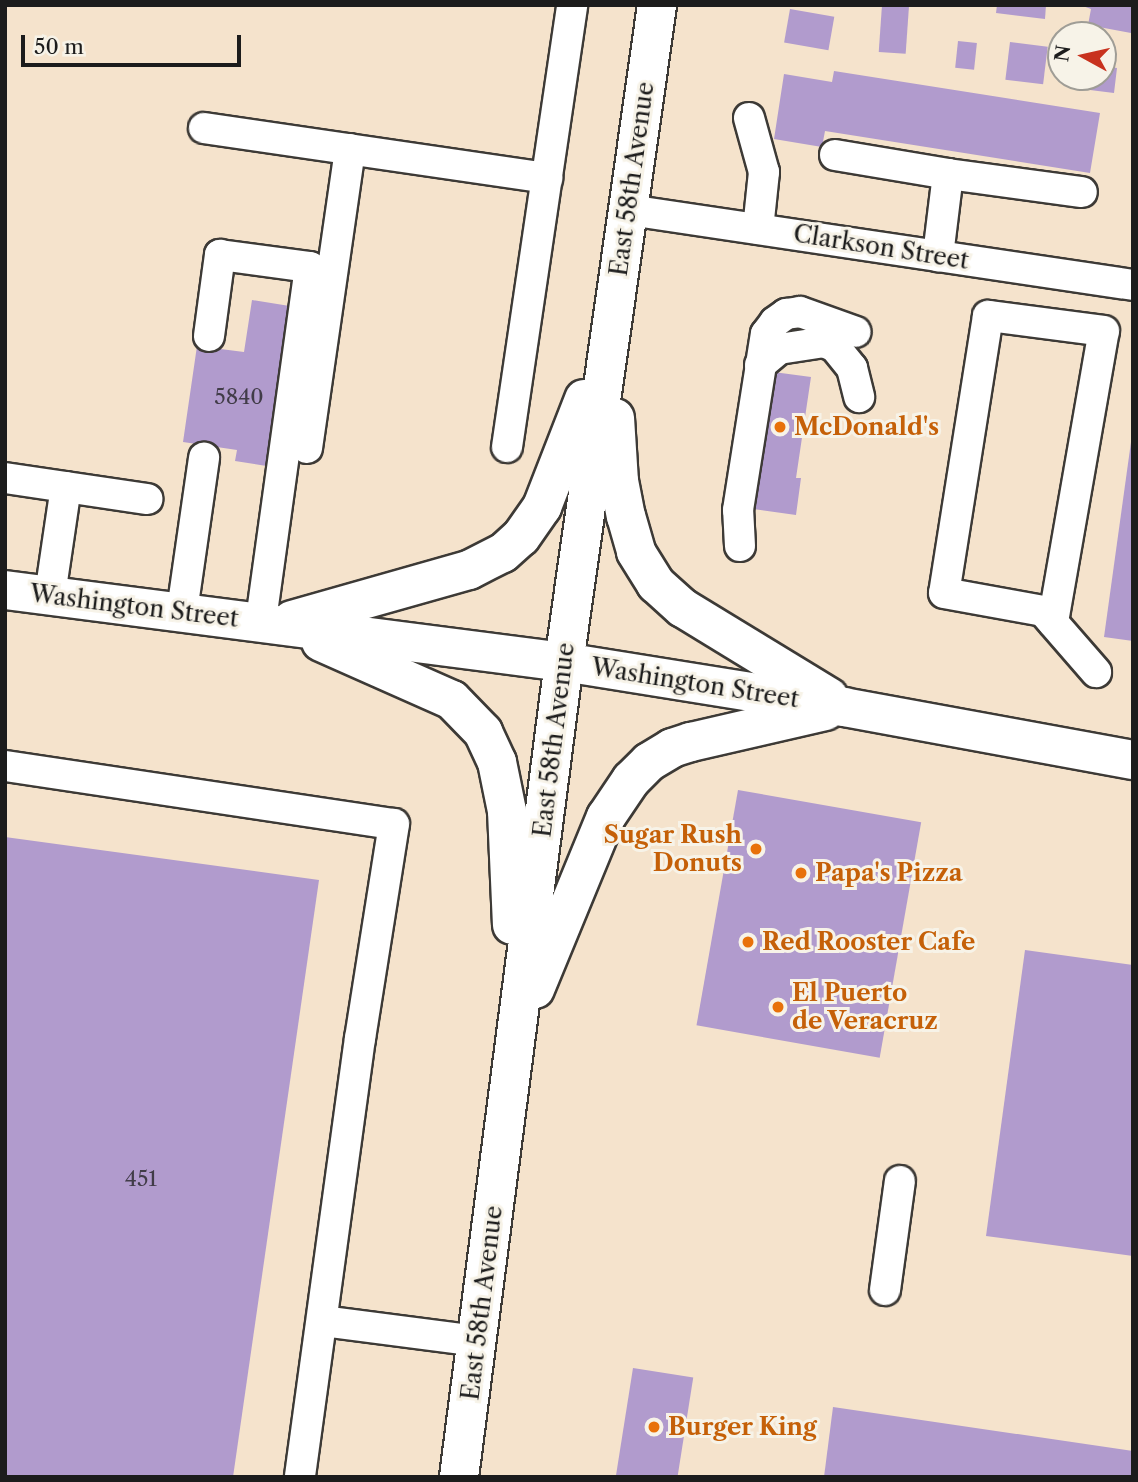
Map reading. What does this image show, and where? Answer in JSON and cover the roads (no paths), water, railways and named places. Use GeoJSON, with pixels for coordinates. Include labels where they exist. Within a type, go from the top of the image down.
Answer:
{"type":"FeatureCollection","features":[{"type":"Feature","properties":{"kind":"main road","name":"East 58th Avenue"},"geometry":{"type":"LineString","coordinates":[[459,1477],[564,662],[657,5]]}},
{"type":"Feature","properties":{"kind":"main road"},"geometry":{"type":"LineString","coordinates":[[269,623],[469,570],[503,553],[521,537],[542,507],[568,445],[612,318]]}},
{"type":"Feature","properties":{"kind":"main road"},"geometry":{"type":"LineString","coordinates":[[612,318],[619,481],[636,552],[656,584],[683,608],[844,707]]}},
{"type":"Feature","properties":{"kind":"main road","name":"Washington Street"},"geometry":{"type":"LineString","coordinates":[[5,590],[564,662],[844,707],[1133,760]]}},
{"type":"Feature","properties":{"kind":"main road"},"geometry":{"type":"LineString","coordinates":[[269,623],[452,700],[483,732],[497,762],[507,811],[516,1034]]}},
{"type":"Feature","properties":{"kind":"main road"},"geometry":{"type":"LineString","coordinates":[[516,1034],[606,817],[631,780],[649,762],[672,748],[844,707]]}},
{"type":"Feature","properties":{"kind":"street"},"geometry":{"type":"LineString","coordinates":[[507,447],[572,5]]}},
{"type":"Feature","properties":{"kind":"street"},"geometry":{"type":"LineString","coordinates":[[749,118],[764,172],[758,229]]}},
{"type":"Feature","properties":{"kind":"street"},"geometry":{"type":"LineString","coordinates":[[204,128],[547,178]]}},
{"type":"Feature","properties":{"kind":"street"},"geometry":{"type":"LineString","coordinates":[[307,448],[349,149]]}},
{"type":"Feature","properties":{"kind":"street"},"geometry":{"type":"LineString","coordinates":[[835,155],[1082,192]]}},
{"type":"Feature","properties":{"kind":"street"},"geometry":{"type":"LineString","coordinates":[[938,256],[948,174]]}},
{"type":"Feature","properties":{"kind":"street","name":"Clarkson Street"},"geometry":{"type":"LineString","coordinates":[[629,210],[1133,285]]}},
{"type":"Feature","properties":{"kind":"street"},"geometry":{"type":"LineString","coordinates":[[209,336],[219,255],[310,267],[269,623]]}},
{"type":"Feature","properties":{"kind":"street"},"geometry":{"type":"LineString","coordinates":[[740,546],[738,510],[766,334],[775,322],[786,314],[800,312],[816,315],[856,332]]}},
{"type":"Feature","properties":{"kind":"street"},"geometry":{"type":"LineString","coordinates":[[1053,622],[1104,331],[988,316],[944,593],[1043,611],[1096,672]]}},
{"type":"Feature","properties":{"kind":"street"},"geometry":{"type":"LineString","coordinates":[[760,365],[779,349],[824,341],[835,346],[852,368],[859,397]]}},
{"type":"Feature","properties":{"kind":"street"},"geometry":{"type":"LineString","coordinates":[[182,611],[204,458]]}},
{"type":"Feature","properties":{"kind":"street"},"geometry":{"type":"LineString","coordinates":[[5,478],[147,499]]}},
{"type":"Feature","properties":{"kind":"street"},"geometry":{"type":"LineString","coordinates":[[50,594],[66,487]]}},
{"type":"Feature","properties":{"kind":"street"},"geometry":{"type":"LineString","coordinates":[[5,766],[394,824],[360,1038],[300,1477]]}},
{"type":"Feature","properties":{"kind":"street"},"geometry":{"type":"LineString","coordinates":[[885,1290],[900,1181]]}},
{"type":"Feature","properties":{"kind":"street"},"geometry":{"type":"LineString","coordinates":[[323,1321],[477,1340]]}},
{"type":"Feature","properties":{"kind":"place","name":"McDonald's"},"geometry":{"type":"Point","coordinates":[780,427]}},
{"type":"Feature","properties":{"kind":"place","name":"Sugar Rush Donuts"},"geometry":{"type":"Point","coordinates":[756,849]}},
{"type":"Feature","properties":{"kind":"place","name":"Papa's Pizza"},"geometry":{"type":"Point","coordinates":[801,873]}},
{"type":"Feature","properties":{"kind":"place","name":"Red Rooster Cafe"},"geometry":{"type":"Point","coordinates":[748,942]}},
{"type":"Feature","properties":{"kind":"place","name":"El Puerto de Veracruz"},"geometry":{"type":"Point","coordinates":[778,1007]}},
{"type":"Feature","properties":{"kind":"place","name":"Burger King"},"geometry":{"type":"Point","coordinates":[654,1427]}}]}
